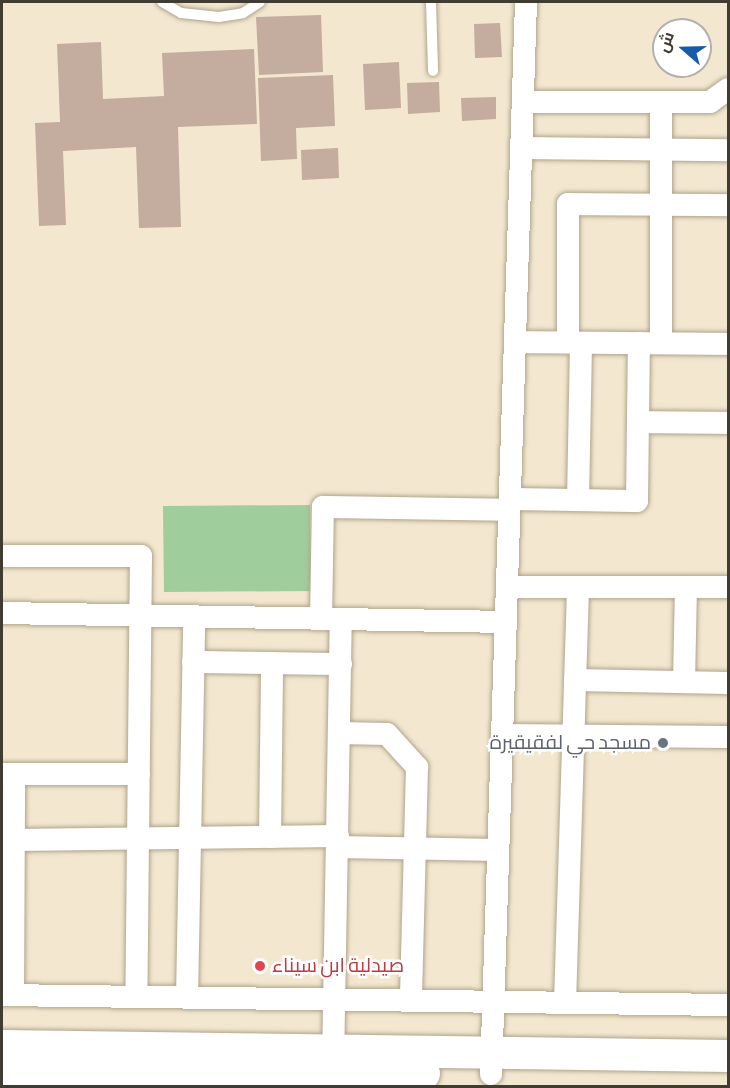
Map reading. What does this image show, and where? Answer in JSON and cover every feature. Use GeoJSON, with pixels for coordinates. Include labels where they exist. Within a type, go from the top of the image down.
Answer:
{"type":"FeatureCollection","features":[{"type":"Feature","properties":{"kind":"main road"},"geometry":{"type":"LineString","coordinates":[[2,1046],[42,1068]]}},
{"type":"Feature","properties":{"kind":"main road"},"geometry":{"type":"LineString","coordinates":[[491,1064],[729,1056]]}},
{"type":"Feature","properties":{"kind":"main road"},"geometry":{"type":"LineString","coordinates":[[2,1070],[333,1062],[491,1064],[729,1076]]}},
{"type":"Feature","properties":{"kind":"street"},"geometry":{"type":"LineString","coordinates":[[491,1064],[526,2]]}},
{"type":"Feature","properties":{"kind":"street"},"geometry":{"type":"LineString","coordinates":[[523,102],[710,102],[729,89]]}},
{"type":"Feature","properties":{"kind":"street"},"geometry":{"type":"LineString","coordinates":[[333,1062],[341,664],[331,619],[323,507],[509,504],[578,500],[637,501],[638,422],[650,343],[661,205],[661,102]]}},
{"type":"Feature","properties":{"kind":"street"},"geometry":{"type":"LineString","coordinates":[[521,148],[729,150]]}},
{"type":"Feature","properties":{"kind":"street"},"geometry":{"type":"LineString","coordinates":[[578,500],[568,204],[729,205]]}},
{"type":"Feature","properties":{"kind":"street"},"geometry":{"type":"LineString","coordinates":[[515,342],[729,344]]}},
{"type":"Feature","properties":{"kind":"street"},"geometry":{"type":"LineString","coordinates":[[638,422],[729,423]]}},
{"type":"Feature","properties":{"kind":"street"},"geometry":{"type":"LineString","coordinates":[[2,556],[141,556],[136,997]]}},
{"type":"Feature","properties":{"kind":"street"},"geometry":{"type":"LineString","coordinates":[[507,587],[729,587]]}},
{"type":"Feature","properties":{"kind":"street"},"geometry":{"type":"LineString","coordinates":[[565,1003],[578,587]]}},
{"type":"Feature","properties":{"kind":"street"},"geometry":{"type":"LineString","coordinates":[[684,682],[686,587]]}},
{"type":"Feature","properties":{"kind":"street"},"geometry":{"type":"LineString","coordinates":[[2,613],[506,622]]}},
{"type":"Feature","properties":{"kind":"street"},"geometry":{"type":"LineString","coordinates":[[187,998],[194,617]]}},
{"type":"Feature","properties":{"kind":"street"},"geometry":{"type":"LineString","coordinates":[[193,662],[341,664]]}},
{"type":"Feature","properties":{"kind":"street"},"geometry":{"type":"LineString","coordinates":[[270,837],[272,663]]}},
{"type":"Feature","properties":{"kind":"street"},"geometry":{"type":"LineString","coordinates":[[575,680],[729,683]]}},
{"type":"Feature","properties":{"kind":"street"},"geometry":{"type":"LineString","coordinates":[[339,734],[387,734],[417,767],[411,1000]]}},
{"type":"Feature","properties":{"kind":"street"},"geometry":{"type":"LineString","coordinates":[[502,735],[729,737]]}},
{"type":"Feature","properties":{"kind":"street"},"geometry":{"type":"LineString","coordinates":[[139,774],[8,774],[14,840],[7,995],[729,1005]]}},
{"type":"Feature","properties":{"kind":"street"},"geometry":{"type":"LineString","coordinates":[[14,840],[270,837],[415,848],[498,850]]}},
{"type":"Feature","properties":{"kind":"lane"},"geometry":{"type":"LineString","coordinates":[[162,2],[181,13],[219,17],[243,14],[260,2]]}},
{"type":"Feature","properties":{"kind":"lane"},"geometry":{"type":"LineString","coordinates":[[431,2],[433,71]]}},
{"type":"Feature","properties":{"kind":"green space"},"geometry":{"type":"Polygon","coordinates":[[[310,505],[311,591],[164,592],[163,506],[310,505]]]}},
{"type":"Feature","properties":{"kind":"building"},"geometry":{"type":"Polygon","coordinates":[[[321,15],[323,72],[259,75],[256,17],[321,15]]]}},
{"type":"Feature","properties":{"kind":"building"},"geometry":{"type":"Polygon","coordinates":[[[500,23],[502,57],[475,58],[474,24],[500,23]]]}},
{"type":"Feature","properties":{"kind":"building"},"geometry":{"type":"Polygon","coordinates":[[[101,42],[103,99],[164,96],[162,53],[254,49],[257,124],[178,127],[181,227],[139,228],[136,147],[63,151],[66,225],[39,226],[35,123],[60,122],[57,44],[101,42]]]}},
{"type":"Feature","properties":{"kind":"building"},"geometry":{"type":"Polygon","coordinates":[[[399,62],[401,108],[365,110],[363,64],[399,62]]]}},
{"type":"Feature","properties":{"kind":"building"},"geometry":{"type":"Polygon","coordinates":[[[333,75],[335,126],[296,128],[297,159],[261,161],[258,78],[333,75]]]}},
{"type":"Feature","properties":{"kind":"building"},"geometry":{"type":"Polygon","coordinates":[[[439,82],[440,112],[408,114],[407,83],[439,82]]]}},
{"type":"Feature","properties":{"kind":"building"},"geometry":{"type":"Polygon","coordinates":[[[496,97],[496,119],[462,121],[461,98],[496,97]]]}},
{"type":"Feature","properties":{"kind":"building"},"geometry":{"type":"Polygon","coordinates":[[[338,148],[339,178],[302,180],[301,150],[338,148]]]}},
{"type":"Feature","properties":{"kind":"place","name":"مسجد حي لفقيقيرة"},"geometry":{"type":"Point","coordinates":[663,743]}},
{"type":"Feature","properties":{"kind":"place","name":"صيدلية ابن سيناء"},"geometry":{"type":"Point","coordinates":[260,966]}}]}
